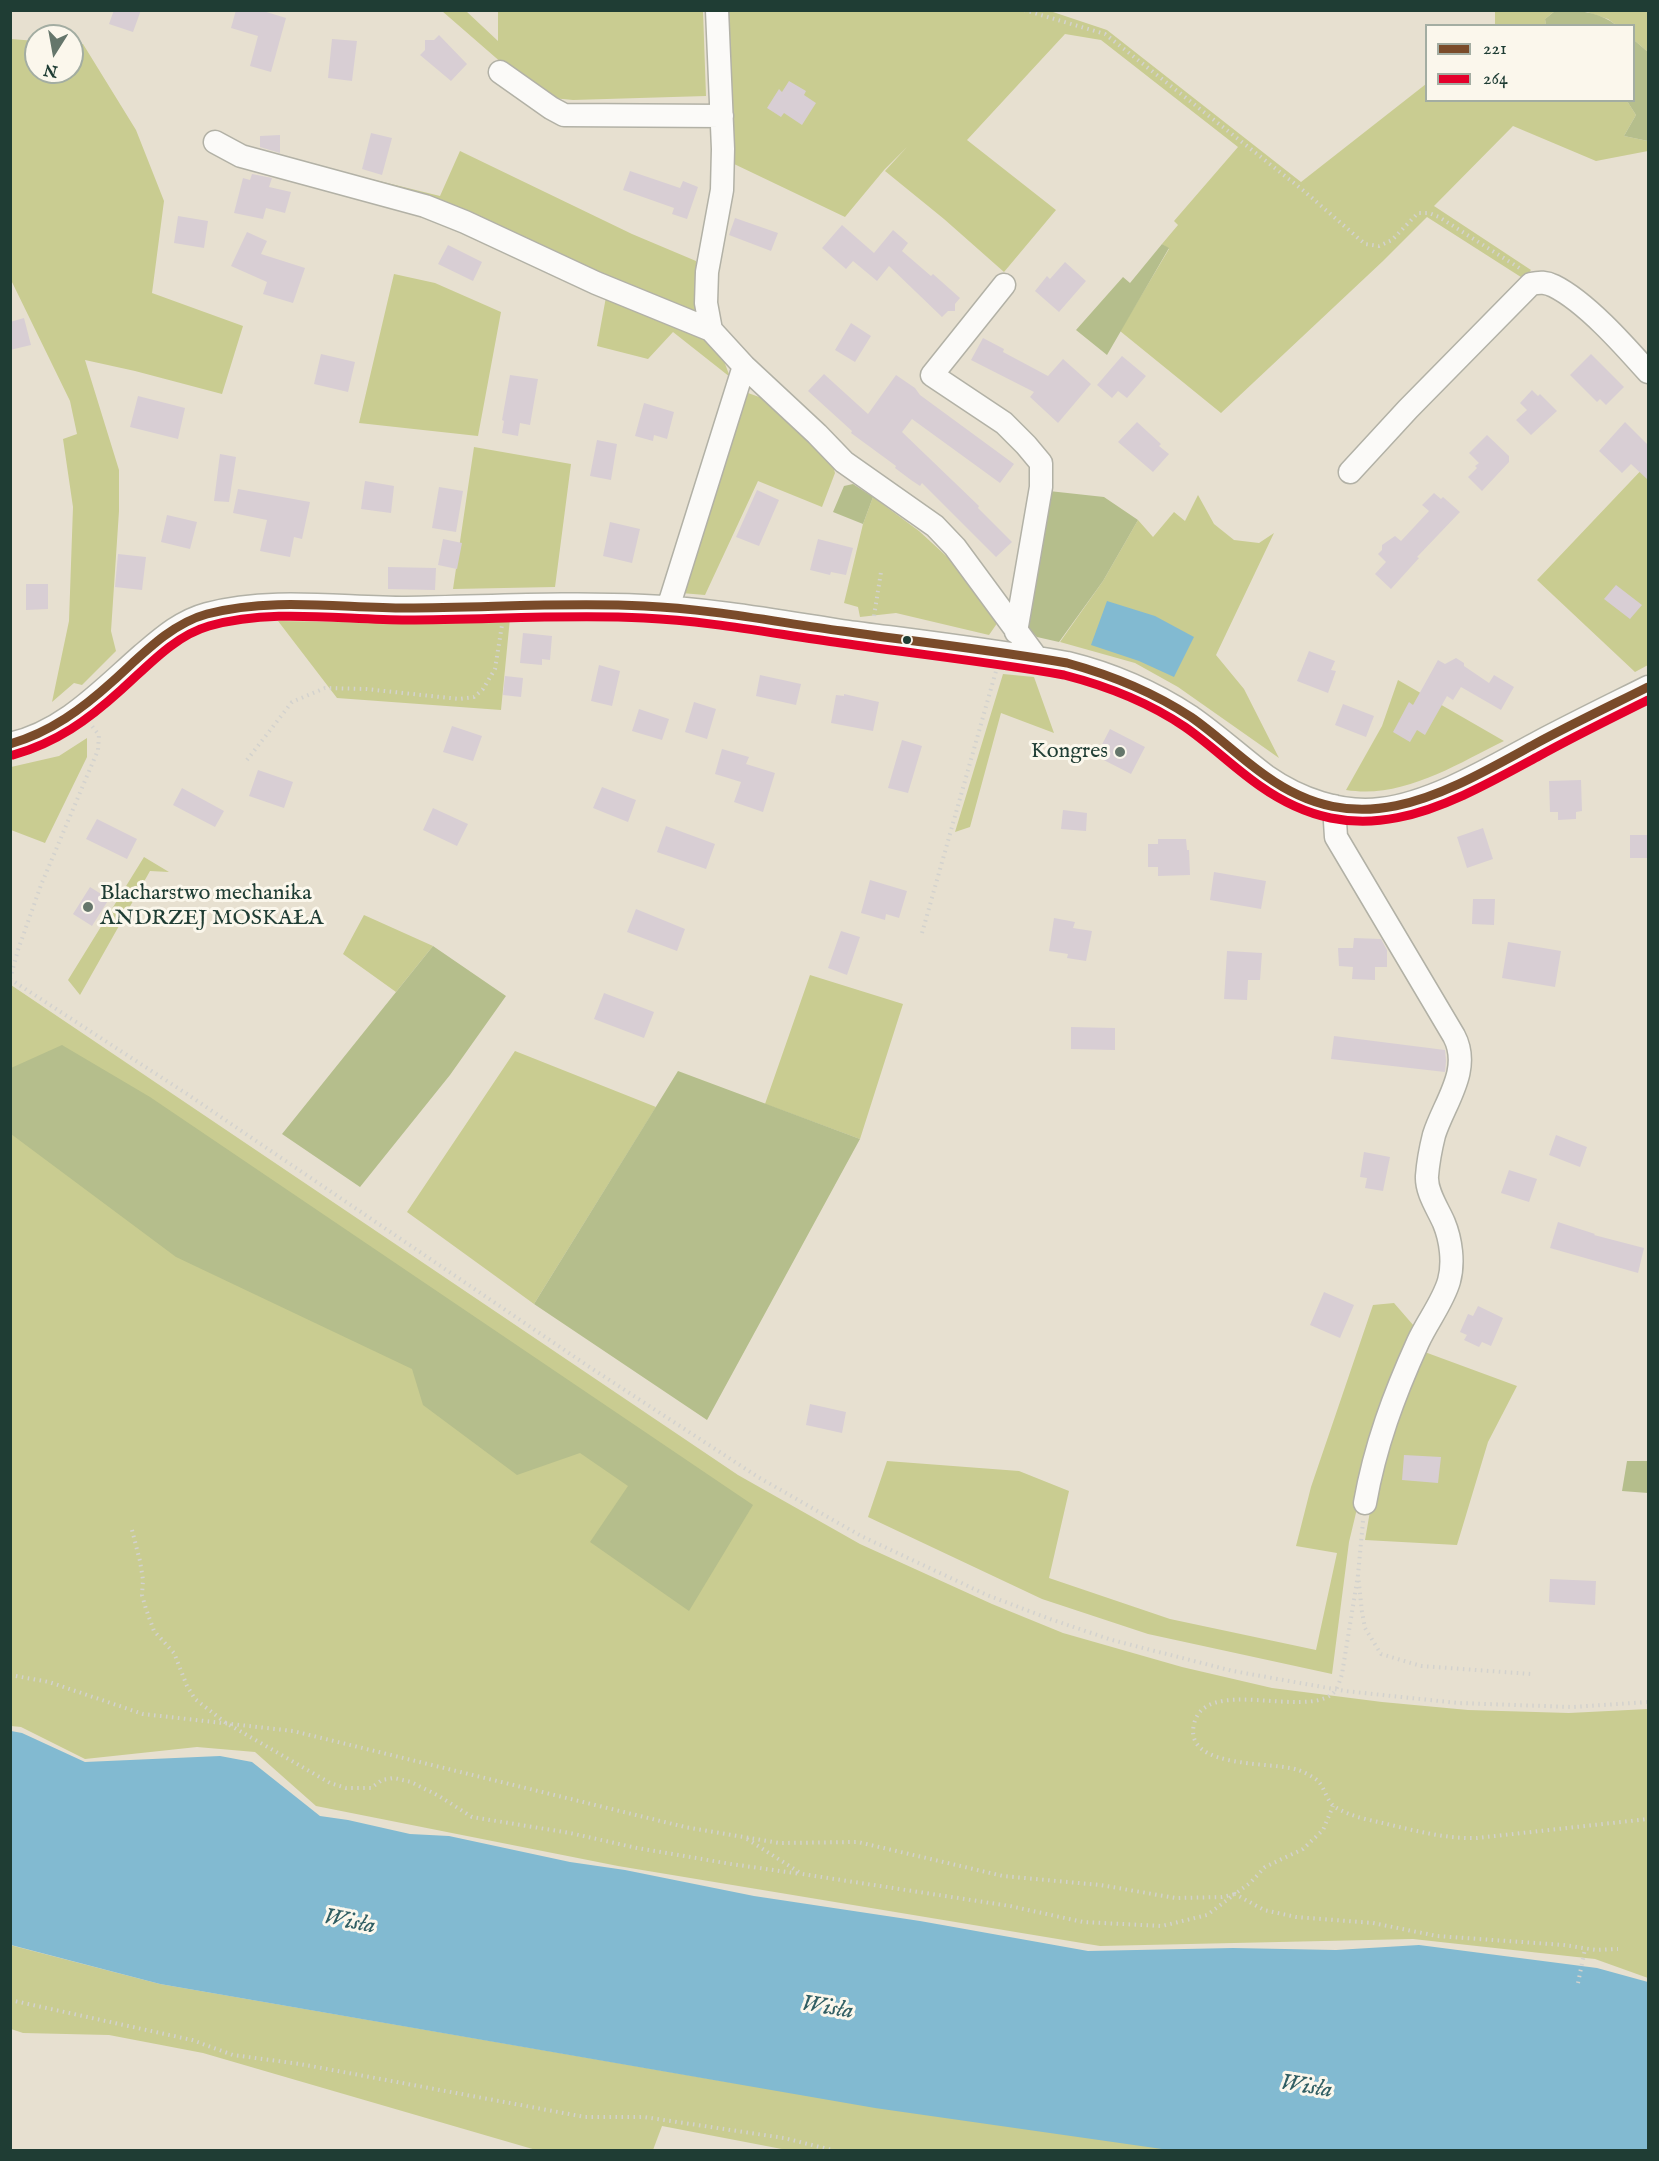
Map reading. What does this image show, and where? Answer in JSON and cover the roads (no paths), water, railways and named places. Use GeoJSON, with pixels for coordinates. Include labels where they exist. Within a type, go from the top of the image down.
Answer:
{"type":"FeatureCollection","features":[{"type":"Feature","properties":{"kind":"street"},"geometry":{"type":"LineString","coordinates":[[711,330],[706,303],[707,272],[722,190],[722,116],[717,10]]}},
{"type":"Feature","properties":{"kind":"street"},"geometry":{"type":"LineString","coordinates":[[500,72],[564,115],[722,116]]}},
{"type":"Feature","properties":{"kind":"street"},"geometry":{"type":"LineString","coordinates":[[216,141],[241,156],[424,206],[465,222],[596,283],[711,330],[744,366],[844,462],[935,526],[955,547],[1036,657]]}},
{"type":"Feature","properties":{"kind":"street"},"geometry":{"type":"LineString","coordinates":[[1350,472],[1531,284],[1542,282],[1554,286],[1623,344],[1648,372]]}},
{"type":"Feature","properties":{"kind":"street"},"geometry":{"type":"LineString","coordinates":[[1004,285],[932,375],[1004,423],[1026,444],[1041,463],[1041,487],[1016,632]]}},
{"type":"Feature","properties":{"kind":"street"},"geometry":{"type":"LineString","coordinates":[[668,608],[744,366]]}},
{"type":"Feature","properties":{"kind":"street"},"geometry":{"type":"LineString","coordinates":[[10,744],[34,737],[55,727],[81,710],[165,635],[180,625],[204,615],[253,605],[405,608],[606,605],[668,608],[713,612],[1036,657],[1090,668],[1140,687],[1193,718],[1279,784],[1303,797],[1334,806],[1376,809],[1418,800],[1515,756],[1648,687]]}},
{"type":"Feature","properties":{"kind":"street"},"geometry":{"type":"LineString","coordinates":[[1334,806],[1336,837],[1454,1036],[1461,1058],[1459,1074],[1434,1136],[1427,1178],[1451,1251],[1449,1282],[1419,1340],[1393,1400],[1371,1469],[1365,1503]]}},
{"type":"Feature","properties":{"kind":"water"},"geometry":{"type":"Polygon","coordinates":[[[1107,601],[1155,616],[1194,637],[1174,677],[1139,661],[1091,645],[1107,601]]]}},
{"type":"Feature","properties":{"kind":"water","name":"Wisła"},"geometry":{"type":"Polygon","coordinates":[[[11,1731],[22,1733],[85,1762],[220,1756],[252,1762],[320,1816],[410,1834],[449,1836],[570,1862],[625,1870],[754,1896],[920,1921],[1088,1951],[1233,1948],[1336,1950],[1419,1945],[1597,1968],[1648,1982],[1648,2150],[1169,2150],[875,2108],[160,1984],[11,1945],[11,1731]]]}},
{"type":"Feature","properties":{"kind":"place","name":"Kongres"},"geometry":{"type":"Point","coordinates":[1120,752]}},
{"type":"Feature","properties":{"kind":"place","name":"Blacharstwo mechanika ANDRZEJ MOSKAŁA"},"geometry":{"type":"Point","coordinates":[88,907]}}]}
